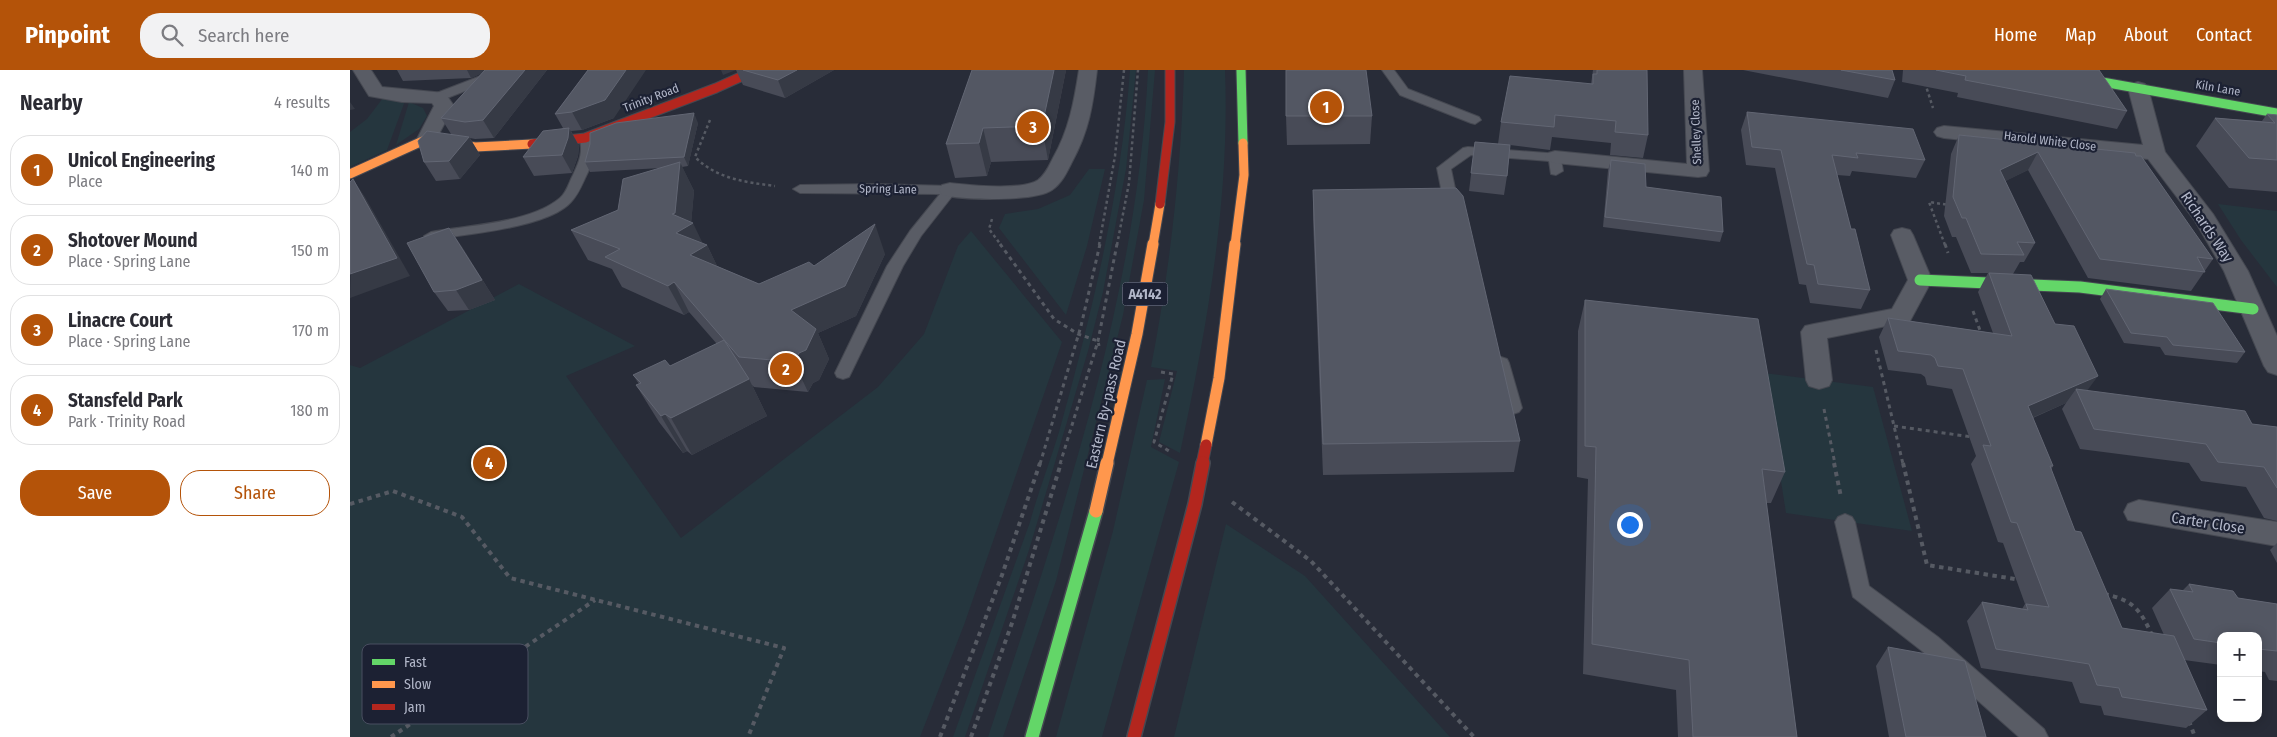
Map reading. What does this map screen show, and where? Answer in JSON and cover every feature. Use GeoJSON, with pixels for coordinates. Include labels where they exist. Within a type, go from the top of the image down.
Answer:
{"type":"FeatureCollection","features":[{"type":"Feature","properties":{"kind":"main road","name":"Trinity Road"},"geometry":{"type":"LineString","coordinates":[[427,139],[475,147],[519,145],[585,138],[729,83],[756,70]]}},
{"type":"Feature","properties":{"kind":"main road","name":"Eastern By-pass Road"},"geometry":{"type":"LineString","coordinates":[[1032,737],[1068,620],[1132,368],[1165,179],[1171,90],[1170,70]]}},
{"type":"Feature","properties":{"kind":"main road"},"geometry":{"type":"LineString","coordinates":[[1134,737],[1202,473],[1219,378],[1244,175],[1241,70]]}},
{"type":"Feature","properties":{"kind":"main road","name":"Kiln Lane"},"geometry":{"type":"LineString","coordinates":[[2036,70],[2277,113]]}},
{"type":"Feature","properties":{"kind":"main road"},"geometry":{"type":"LineString","coordinates":[[350,174],[427,139]]}},
{"type":"Feature","properties":{"kind":"main road"},"geometry":{"type":"LineString","coordinates":[[1920,280],[2080,287],[2252,309]]}},
{"type":"Feature","properties":{"kind":"street"},"geometry":{"type":"LineString","coordinates":[[362,70],[376,92],[402,96],[438,97],[444,106],[427,139]]}},
{"type":"Feature","properties":{"kind":"street","name":"Spring Lane"},"geometry":{"type":"LineString","coordinates":[[950,190],[1006,192],[1044,186],[1055,175],[1073,141],[1082,113],[1088,70]]}},
{"type":"Feature","properties":{"kind":"street","name":"Shelley Close"},"geometry":{"type":"LineString","coordinates":[[1556,164],[1698,171],[1693,70]]}},
{"type":"Feature","properties":{"kind":"street","name":"Richards Way"},"geometry":{"type":"LineString","coordinates":[[2138,88],[2155,153],[2205,219],[2236,271],[2277,366]]}},
{"type":"Feature","properties":{"kind":"street","name":"Harold White Close"},"geometry":{"type":"LineString","coordinates":[[1944,132],[2009,136],[2046,142],[2155,153]]}},
{"type":"Feature","properties":{"kind":"street"},"geometry":{"type":"LineString","coordinates":[[1819,380],[1814,332],[1901,315],[1920,280],[1902,235]]}},
{"type":"Feature","properties":{"kind":"street","name":"Carter Close"},"geometry":{"type":"LineString","coordinates":[[2139,512],[2277,534]]}},
{"type":"Feature","properties":{"kind":"lane"},"geometry":{"type":"LineString","coordinates":[[438,97],[508,70]]}},
{"type":"Feature","properties":{"kind":"lane"},"geometry":{"type":"LineString","coordinates":[[1388,70],[1404,92],[1475,120]]}},
{"type":"Feature","properties":{"kind":"lane"},"geometry":{"type":"LineString","coordinates":[[431,236],[522,220],[548,212],[565,202],[585,164],[589,145],[585,138]]}},
{"type":"Feature","properties":{"kind":"lane"},"geometry":{"type":"LineString","coordinates":[[1468,224],[1457,211],[1449,192],[1444,168],[1468,151],[1556,164]]}},
{"type":"Feature","properties":{"kind":"lane","name":"Spring Lane"},"geometry":{"type":"LineString","coordinates":[[800,189],[950,190]]}},
{"type":"Feature","properties":{"kind":"lane"},"geometry":{"type":"LineString","coordinates":[[843,372],[895,266],[915,234],[950,190]]}},
{"type":"Feature","properties":{"kind":"lane"},"geometry":{"type":"LineString","coordinates":[[1498,352],[1513,408]]}},
{"type":"Feature","properties":{"kind":"lane"},"geometry":{"type":"LineString","coordinates":[[1845,522],[1860,590],[1930,644],[2036,737]]}},
{"type":"Feature","properties":{"kind":"path"},"geometry":{"type":"LineString","coordinates":[[940,737],[982,628],[1040,462],[1078,334],[1113,166],[1124,70]]}},
{"type":"Feature","properties":{"kind":"path"},"geometry":{"type":"LineString","coordinates":[[971,737],[1012,624],[1098,341],[1129,183],[1138,70]]}},
{"type":"Feature","properties":{"kind":"path"},"geometry":{"type":"LineString","coordinates":[[1925,76],[1933,108],[1944,132]]}},
{"type":"Feature","properties":{"kind":"path"},"geometry":{"type":"LineString","coordinates":[[729,83],[699,144],[695,158],[704,168],[721,176],[800,189]]}},
{"type":"Feature","properties":{"kind":"path"},"geometry":{"type":"LineString","coordinates":[[1006,192],[999,203],[989,229],[1054,319],[1078,334],[1098,341]]}},
{"type":"Feature","properties":{"kind":"path"},"geometry":{"type":"LineString","coordinates":[[1954,205],[1929,202],[1958,281],[1967,293],[1983,340]]}},
{"type":"Feature","properties":{"kind":"path"},"geometry":{"type":"LineString","coordinates":[[1098,341],[1103,359],[1132,368],[1173,374],[1154,442],[1202,473],[1227,498],[1311,560],[1474,737]]}},
{"type":"Feature","properties":{"kind":"path"},"geometry":{"type":"LineString","coordinates":[[1874,342],[1927,565],[2031,582]]}},
{"type":"Feature","properties":{"kind":"path"},"geometry":{"type":"LineString","coordinates":[[1819,380],[1845,522]]}},
{"type":"Feature","properties":{"kind":"path"},"geometry":{"type":"LineString","coordinates":[[1894,426],[1982,438]]}},
{"type":"Feature","properties":{"kind":"path"},"geometry":{"type":"LineString","coordinates":[[350,504],[393,491],[462,517],[510,578],[784,648],[748,737]]}},
{"type":"Feature","properties":{"kind":"path"},"geometry":{"type":"LineString","coordinates":[[2098,592],[2124,597],[2143,613],[2154,640]]}},
{"type":"Feature","properties":{"kind":"path"},"geometry":{"type":"LineString","coordinates":[[528,645],[596,600]]}},
{"type":"Feature","properties":{"kind":"path"},"geometry":{"type":"LineString","coordinates":[[2188,719],[2195,737]]}},
{"type":"Feature","properties":{"kind":"path"},"geometry":{"type":"LineString","coordinates":[[391,737],[410,724]]}},
{"type":"Feature","properties":{"kind":"shaded area"},"geometry":{"type":"Polygon","coordinates":[[[1130,70],[1136,70],[1126,169],[1103,292],[1088,351],[1029,550],[965,737],[953,737],[1030,522],[1059,432],[1083,343],[1104,252],[1120,162],[1130,70]]]}},
{"type":"Feature","properties":{"kind":"shaded area"},"geometry":{"type":"Polygon","coordinates":[[[1148,70],[1155,70],[1144,200],[1123,315],[1056,581],[1003,737],[988,737],[1042,574],[1067,491],[1112,325],[1128,241],[1141,156],[1148,70]]]}},
{"type":"Feature","properties":{"kind":"shaded area"},"geometry":{"type":"Polygon","coordinates":[[[1184,70],[1225,70],[1226,119],[1220,215],[1214,263],[1199,358],[1180,453],[1159,442],[1177,371],[1151,367],[1174,219],[1184,70]]]}},
{"type":"Feature","properties":{"kind":"shaded area"},"geometry":{"type":"Polygon","coordinates":[[[383,98],[405,101],[387,150],[350,167],[350,132],[367,119],[383,98]]]}},
{"type":"Feature","properties":{"kind":"shaded area"},"geometry":{"type":"Polygon","coordinates":[[[409,102],[423,108],[427,116],[419,129],[396,145],[409,102]]]}},
{"type":"Feature","properties":{"kind":"shaded area"},"geometry":{"type":"Polygon","coordinates":[[[1089,169],[1105,169],[1087,246],[1066,315],[999,228],[1005,214],[1038,209],[1070,195],[1089,169]]]}},
{"type":"Feature","properties":{"kind":"shaded area"},"geometry":{"type":"Polygon","coordinates":[[[2218,204],[2277,211],[2277,287],[2241,240],[2218,204]]]}},
{"type":"Feature","properties":{"kind":"shaded area"},"geometry":{"type":"Polygon","coordinates":[[[971,231],[1062,342],[964,625],[920,737],[350,737],[350,365],[360,368],[519,284],[635,346],[566,376],[681,538],[878,387],[924,334],[958,246],[971,231]]]}},
{"type":"Feature","properties":{"kind":"shaded area"},"geometry":{"type":"Polygon","coordinates":[[[1764,373],[1873,387],[1912,531],[1786,513],[1764,373]]]}},
{"type":"Feature","properties":{"kind":"shaded area"},"geometry":{"type":"Polygon","coordinates":[[[1165,379],[1151,447],[1179,462],[1102,737],[1056,737],[1113,531],[1147,380],[1165,379]]]}},
{"type":"Feature","properties":{"kind":"shaded area"},"geometry":{"type":"Polygon","coordinates":[[[1226,524],[1305,576],[1450,737],[1174,737],[1226,524]]]}},
{"type":"Feature","properties":{"kind":"building"},"geometry":{"type":"Polygon","coordinates":[[[485,70],[525,70],[483,120],[465,122],[441,118],[485,70]]]}},
{"type":"Feature","properties":{"kind":"building"},"geometry":{"type":"Polygon","coordinates":[[[588,70],[626,70],[605,100],[572,112],[555,114],[588,70]]]}},
{"type":"Feature","properties":{"kind":"building"},"geometry":{"type":"Polygon","coordinates":[[[743,70],[797,70],[778,80],[743,70]]]}},
{"type":"Feature","properties":{"kind":"building"},"geometry":{"type":"Polygon","coordinates":[[[972,70],[1054,70],[1042,126],[983,128],[979,143],[946,144],[972,70]]]}},
{"type":"Feature","properties":{"kind":"building"},"geometry":{"type":"Polygon","coordinates":[[[1286,70],[1366,70],[1372,116],[1286,116],[1286,70]]]}},
{"type":"Feature","properties":{"kind":"building"},"geometry":{"type":"Polygon","coordinates":[[[1597,70],[1647,70],[1648,135],[1615,132],[1616,121],[1555,115],[1554,127],[1501,122],[1510,76],[1593,84],[1593,74],[1597,74],[1597,70]]]}},
{"type":"Feature","properties":{"kind":"building"},"geometry":{"type":"Polygon","coordinates":[[[1841,70],[1892,70],[1895,80],[1841,70]]]}},
{"type":"Feature","properties":{"kind":"building"},"geometry":{"type":"Polygon","coordinates":[[[1936,70],[2099,70],[2127,111],[1965,80],[1966,76],[1936,70]]]}},
{"type":"Feature","properties":{"kind":"building"},"geometry":{"type":"Polygon","coordinates":[[[1747,112],[1913,129],[1925,160],[1856,153],[1858,158],[1832,155],[1851,229],[1855,229],[1870,290],[1818,284],[1814,265],[1807,264],[1781,150],[1752,147],[1747,112]]]}},
{"type":"Feature","properties":{"kind":"building"},"geometry":{"type":"Polygon","coordinates":[[[694,113],[684,157],[585,162],[590,144],[590,133],[616,123],[694,113]]]}},
{"type":"Feature","properties":{"kind":"building"},"geometry":{"type":"Polygon","coordinates":[[[2267,114],[2277,115],[2277,160],[2249,158],[2215,118],[2275,123],[2267,114]]]}},
{"type":"Feature","properties":{"kind":"building"},"geometry":{"type":"Polygon","coordinates":[[[569,128],[568,138],[562,155],[523,157],[543,131],[569,128]]]}},
{"type":"Feature","properties":{"kind":"building"},"geometry":{"type":"Polygon","coordinates":[[[427,131],[469,137],[449,161],[424,162],[418,141],[427,131]]]}},
{"type":"Feature","properties":{"kind":"building"},"geometry":{"type":"Polygon","coordinates":[[[1959,135],[2135,153],[2136,156],[2141,156],[2213,259],[2197,257],[2205,272],[2100,259],[2038,152],[2000,170],[2035,243],[2017,242],[2024,255],[1981,254],[1966,218],[1962,218],[1953,197],[1959,135]]]}},
{"type":"Feature","properties":{"kind":"building"},"geometry":{"type":"Polygon","coordinates":[[[1475,142],[1510,145],[1507,176],[1471,173],[1475,142]]]}},
{"type":"Feature","properties":{"kind":"building"},"geometry":{"type":"Polygon","coordinates":[[[1611,160],[1645,164],[1646,187],[1721,197],[1723,232],[1605,217],[1611,160]]]}},
{"type":"Feature","properties":{"kind":"building"},"geometry":{"type":"Polygon","coordinates":[[[680,162],[675,213],[672,214],[693,223],[676,233],[707,245],[690,255],[759,284],[809,262],[814,266],[875,224],[845,286],[791,310],[816,329],[806,350],[799,353],[794,362],[739,357],[674,282],[668,286],[605,257],[620,249],[571,230],[618,210],[623,179],[680,162]]]}},
{"type":"Feature","properties":{"kind":"building"},"geometry":{"type":"Polygon","coordinates":[[[353,179],[397,258],[350,274],[350,182],[353,179]]]}},
{"type":"Feature","properties":{"kind":"building"},"geometry":{"type":"Polygon","coordinates":[[[1456,188],[1463,196],[1520,441],[1323,444],[1313,190],[1456,188]]]}},
{"type":"Feature","properties":{"kind":"building"},"geometry":{"type":"Polygon","coordinates":[[[449,228],[482,280],[456,290],[434,292],[407,243],[449,228]]]}},
{"type":"Feature","properties":{"kind":"building"},"geometry":{"type":"Polygon","coordinates":[[[1989,273],[2031,275],[2055,324],[2074,326],[2098,376],[2028,406],[2053,466],[2050,466],[2075,531],[2081,532],[2122,628],[2174,636],[2207,710],[2122,697],[2119,688],[2097,685],[2089,664],[1996,649],[1982,602],[2028,610],[2026,604],[2049,607],[2017,523],[2011,522],[1983,445],[1991,446],[1963,369],[1938,366],[1935,358],[1931,355],[1898,351],[1888,318],[2012,336],[1989,273]]]}},
{"type":"Feature","properties":{"kind":"building"},"geometry":{"type":"Polygon","coordinates":[[[2106,289],[2213,303],[2245,352],[2173,345],[2167,337],[2131,333],[2106,289]]]}},
{"type":"Feature","properties":{"kind":"building"},"geometry":{"type":"Polygon","coordinates":[[[1585,300],[1758,319],[1785,472],[1762,469],[1797,737],[1693,737],[1689,660],[1592,644],[1596,447],[1585,446],[1585,300]]]}},
{"type":"Feature","properties":{"kind":"building"},"geometry":{"type":"Polygon","coordinates":[[[724,340],[749,379],[671,418],[665,414],[661,416],[636,385],[641,383],[633,375],[665,360],[670,366],[724,340]]]}},
{"type":"Feature","properties":{"kind":"building"},"geometry":{"type":"Polygon","coordinates":[[[2076,389],[2245,411],[2252,424],[2277,427],[2277,488],[2264,467],[2218,462],[2206,444],[2094,429],[2076,389]]]}},
{"type":"Feature","properties":{"kind":"building"},"geometry":{"type":"Polygon","coordinates":[[[2189,584],[2233,591],[2238,598],[2277,604],[2277,651],[2262,649],[2262,632],[2217,632],[2217,642],[2194,639],[2170,589],[2193,592],[2189,584]]]}},
{"type":"Feature","properties":{"kind":"building"},"geometry":{"type":"Polygon","coordinates":[[[1888,647],[1965,661],[1986,737],[1906,737],[1888,647]]]}},
{"type":"Feature","properties":{"kind":"traffic: fast"},"geometry":{"type":"LineString","coordinates":[[1241,70],[1243,143]]}},
{"type":"Feature","properties":{"kind":"traffic: fast"},"geometry":{"type":"LineString","coordinates":[[2035,70],[2277,113]]}},
{"type":"Feature","properties":{"kind":"traffic: fast"},"geometry":{"type":"LineString","coordinates":[[1920,280],[2080,287],[2253,309]]}},
{"type":"Feature","properties":{"kind":"traffic: fast"},"geometry":{"type":"LineString","coordinates":[[1032,737],[1096,511]]}},
{"type":"Feature","properties":{"kind":"traffic: slow"},"geometry":{"type":"LineString","coordinates":[[350,174],[427,139],[475,147],[532,144]]}},
{"type":"Feature","properties":{"kind":"traffic: slow"},"geometry":{"type":"LineString","coordinates":[[1206,445],[1219,378],[1244,175],[1243,143]]}},
{"type":"Feature","properties":{"kind":"traffic: slow"},"geometry":{"type":"LineString","coordinates":[[1096,511],[1137,334],[1160,204]]}},
{"type":"Feature","properties":{"kind":"traffic: jam"},"geometry":{"type":"LineString","coordinates":[[532,144],[585,138],[716,88],[756,70]]}},
{"type":"Feature","properties":{"kind":"traffic: jam"},"geometry":{"type":"LineString","coordinates":[[1160,204],[1170,122],[1170,70]]}},
{"type":"Feature","properties":{"kind":"traffic: jam"},"geometry":{"type":"LineString","coordinates":[[1134,737],[1195,504],[1206,445]]}},
{"type":"Feature","properties":{"kind":"place","name":"Unicol Engineering"},"geometry":{"type":"Point","coordinates":[1326,107]}},
{"type":"Feature","properties":{"kind":"place","name":"Linacre Court"},"geometry":{"type":"Point","coordinates":[1033,127]}},
{"type":"Feature","properties":{"kind":"place","name":"Shotover Mound"},"geometry":{"type":"Point","coordinates":[786,369]}},
{"type":"Feature","properties":{"kind":"place","name":"Stansfeld Park"},"geometry":{"type":"Point","coordinates":[489,463]}}]}
